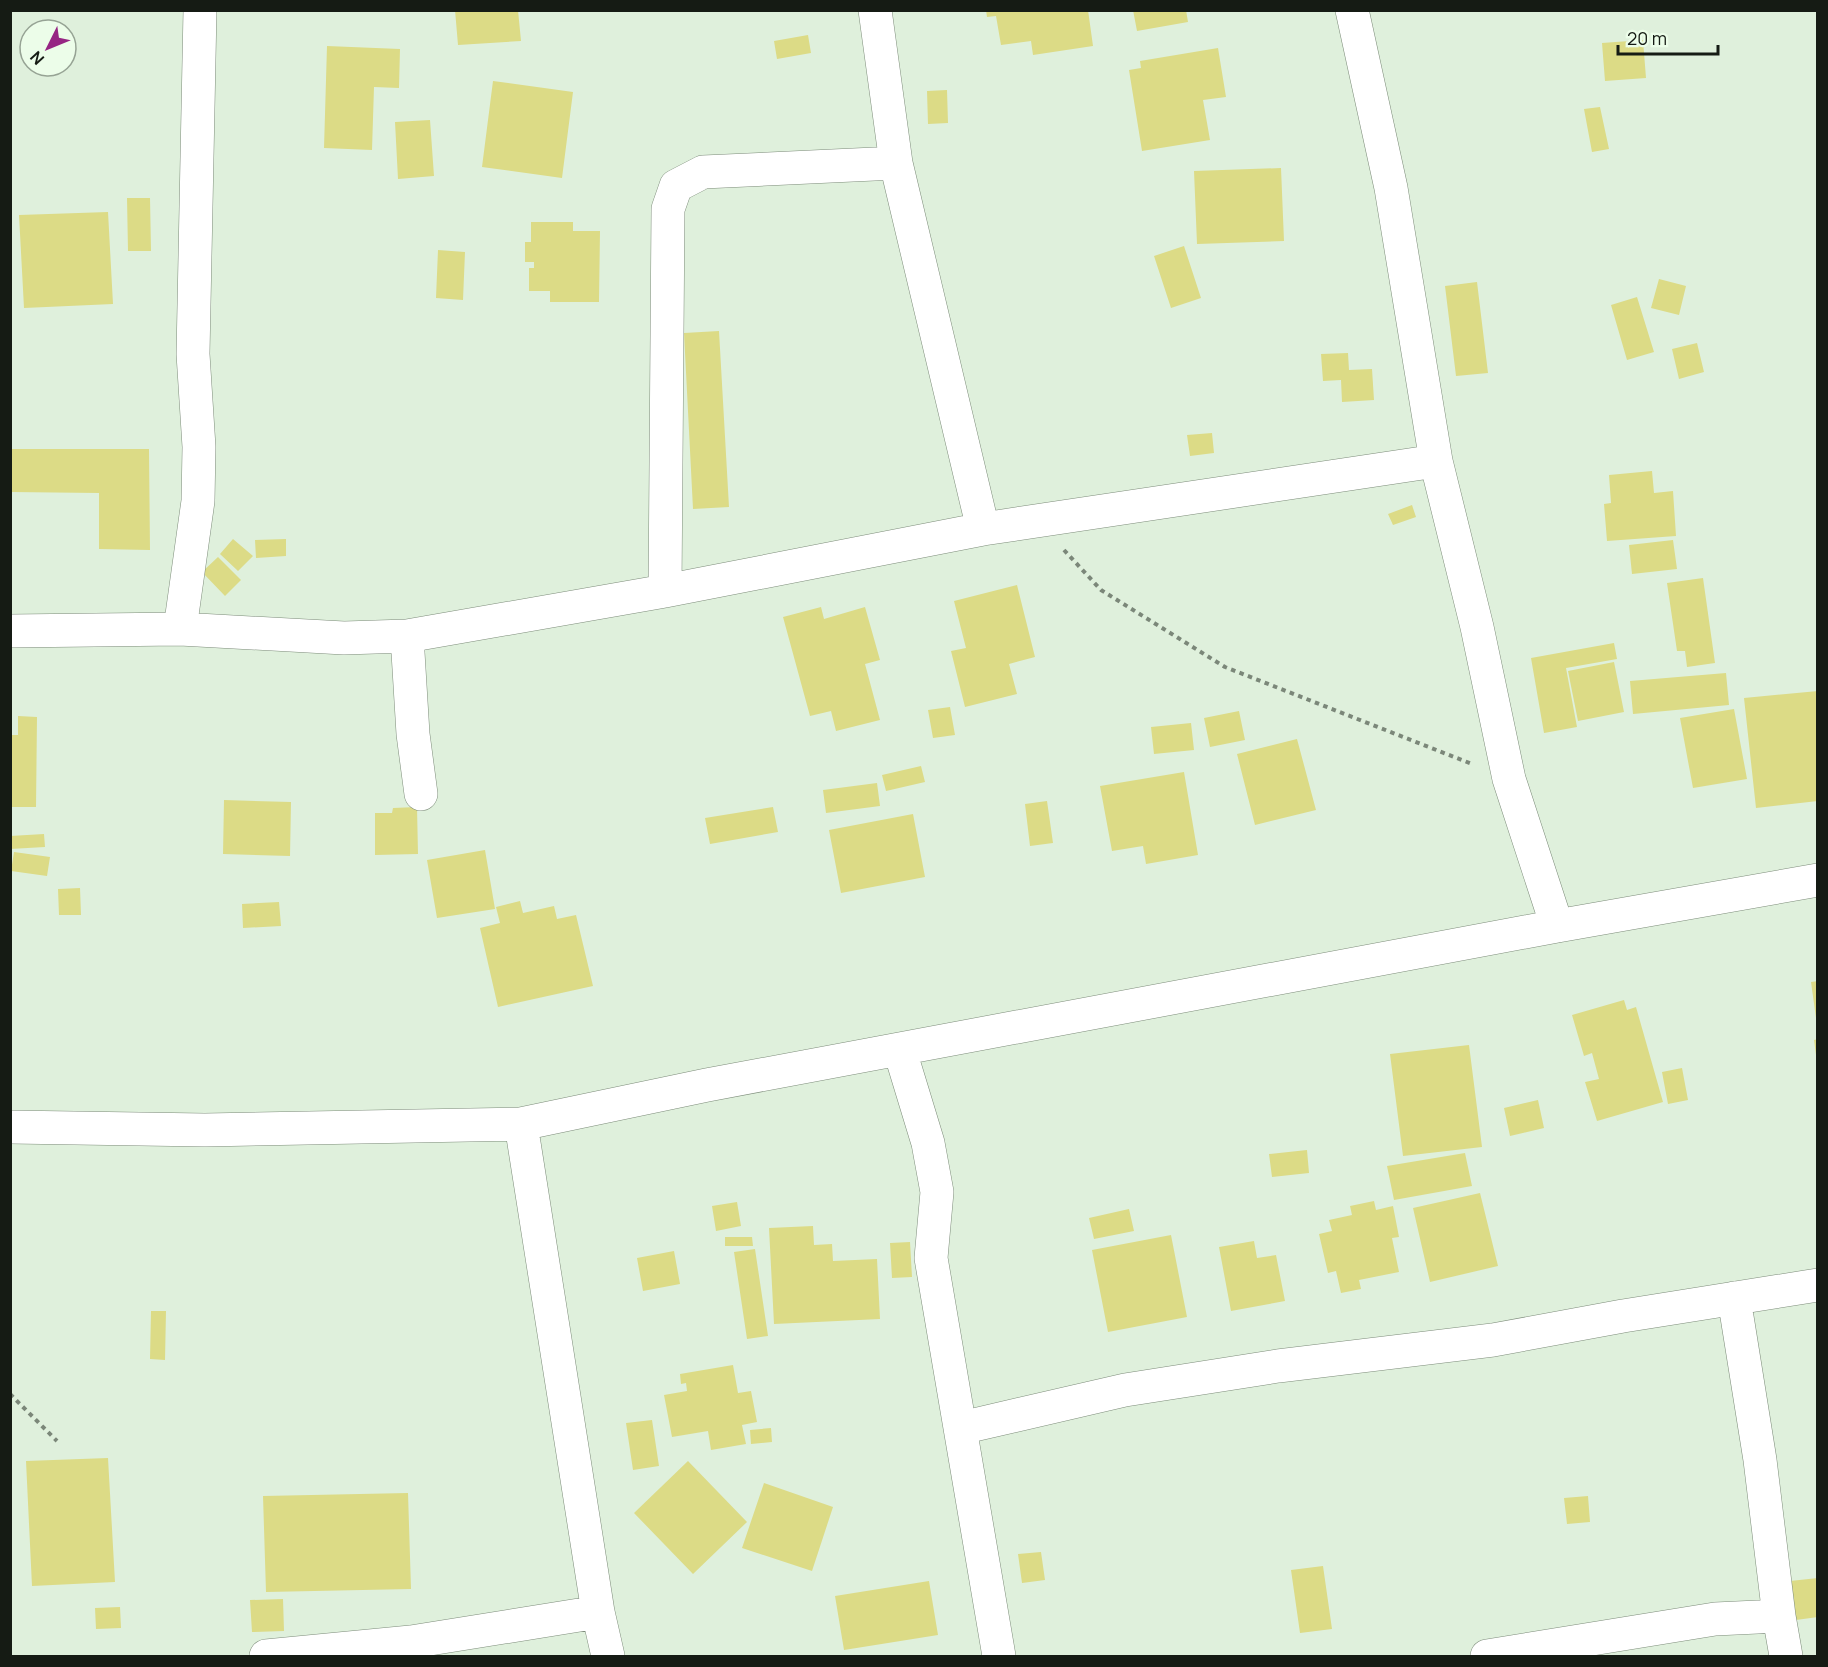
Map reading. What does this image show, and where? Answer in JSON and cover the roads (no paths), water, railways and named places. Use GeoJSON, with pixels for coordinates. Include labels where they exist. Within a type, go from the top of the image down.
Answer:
{"type":"FeatureCollection","features":[{"type":"Feature","properties":{"kind":"street"},"geometry":{"type":"LineString","coordinates":[[180,629],[198,501],[199,447],[193,354],[200,10]]}},
{"type":"Feature","properties":{"kind":"street"},"geometry":{"type":"LineString","coordinates":[[875,10],[896,163],[983,529]]}},
{"type":"Feature","properties":{"kind":"street"},"geometry":{"type":"LineString","coordinates":[[1352,10],[1391,188],[1436,461],[1477,627],[1509,779],[1557,926]]}},
{"type":"Feature","properties":{"kind":"street"},"geometry":{"type":"LineString","coordinates":[[665,591],[668,209],[676,186],[703,172],[896,163]]}},
{"type":"Feature","properties":{"kind":"street"},"geometry":{"type":"LineString","coordinates":[[10,631],[180,629],[344,638],[407,636],[665,591],[983,529],[1436,461]]}},
{"type":"Feature","properties":{"kind":"street"},"geometry":{"type":"LineString","coordinates":[[407,636],[413,734],[421,794]]}},
{"type":"Feature","properties":{"kind":"street"},"geometry":{"type":"LineString","coordinates":[[10,1127],[206,1130],[521,1124],[707,1085],[900,1051],[1557,926],[1818,880]]}},
{"type":"Feature","properties":{"kind":"street"},"geometry":{"type":"LineString","coordinates":[[900,1051],[928,1143],[935,1182],[931,1258],[999,1656]]}},
{"type":"Feature","properties":{"kind":"street"},"geometry":{"type":"LineString","coordinates":[[521,1124],[598,1612],[608,1656]]}},
{"type":"Feature","properties":{"kind":"street"},"geometry":{"type":"LineString","coordinates":[[961,1428],[1125,1390],[1278,1366],[1493,1340],[1623,1316],[1818,1285]]}},
{"type":"Feature","properties":{"kind":"street"},"geometry":{"type":"LineString","coordinates":[[1734,1298],[1760,1460],[1786,1656]]}},
{"type":"Feature","properties":{"kind":"street"},"geometry":{"type":"LineString","coordinates":[[267,1656],[411,1642],[598,1612]]}},
{"type":"Feature","properties":{"kind":"street"},"geometry":{"type":"LineString","coordinates":[[1487,1656],[1715,1619],[1779,1616]]}}]}
